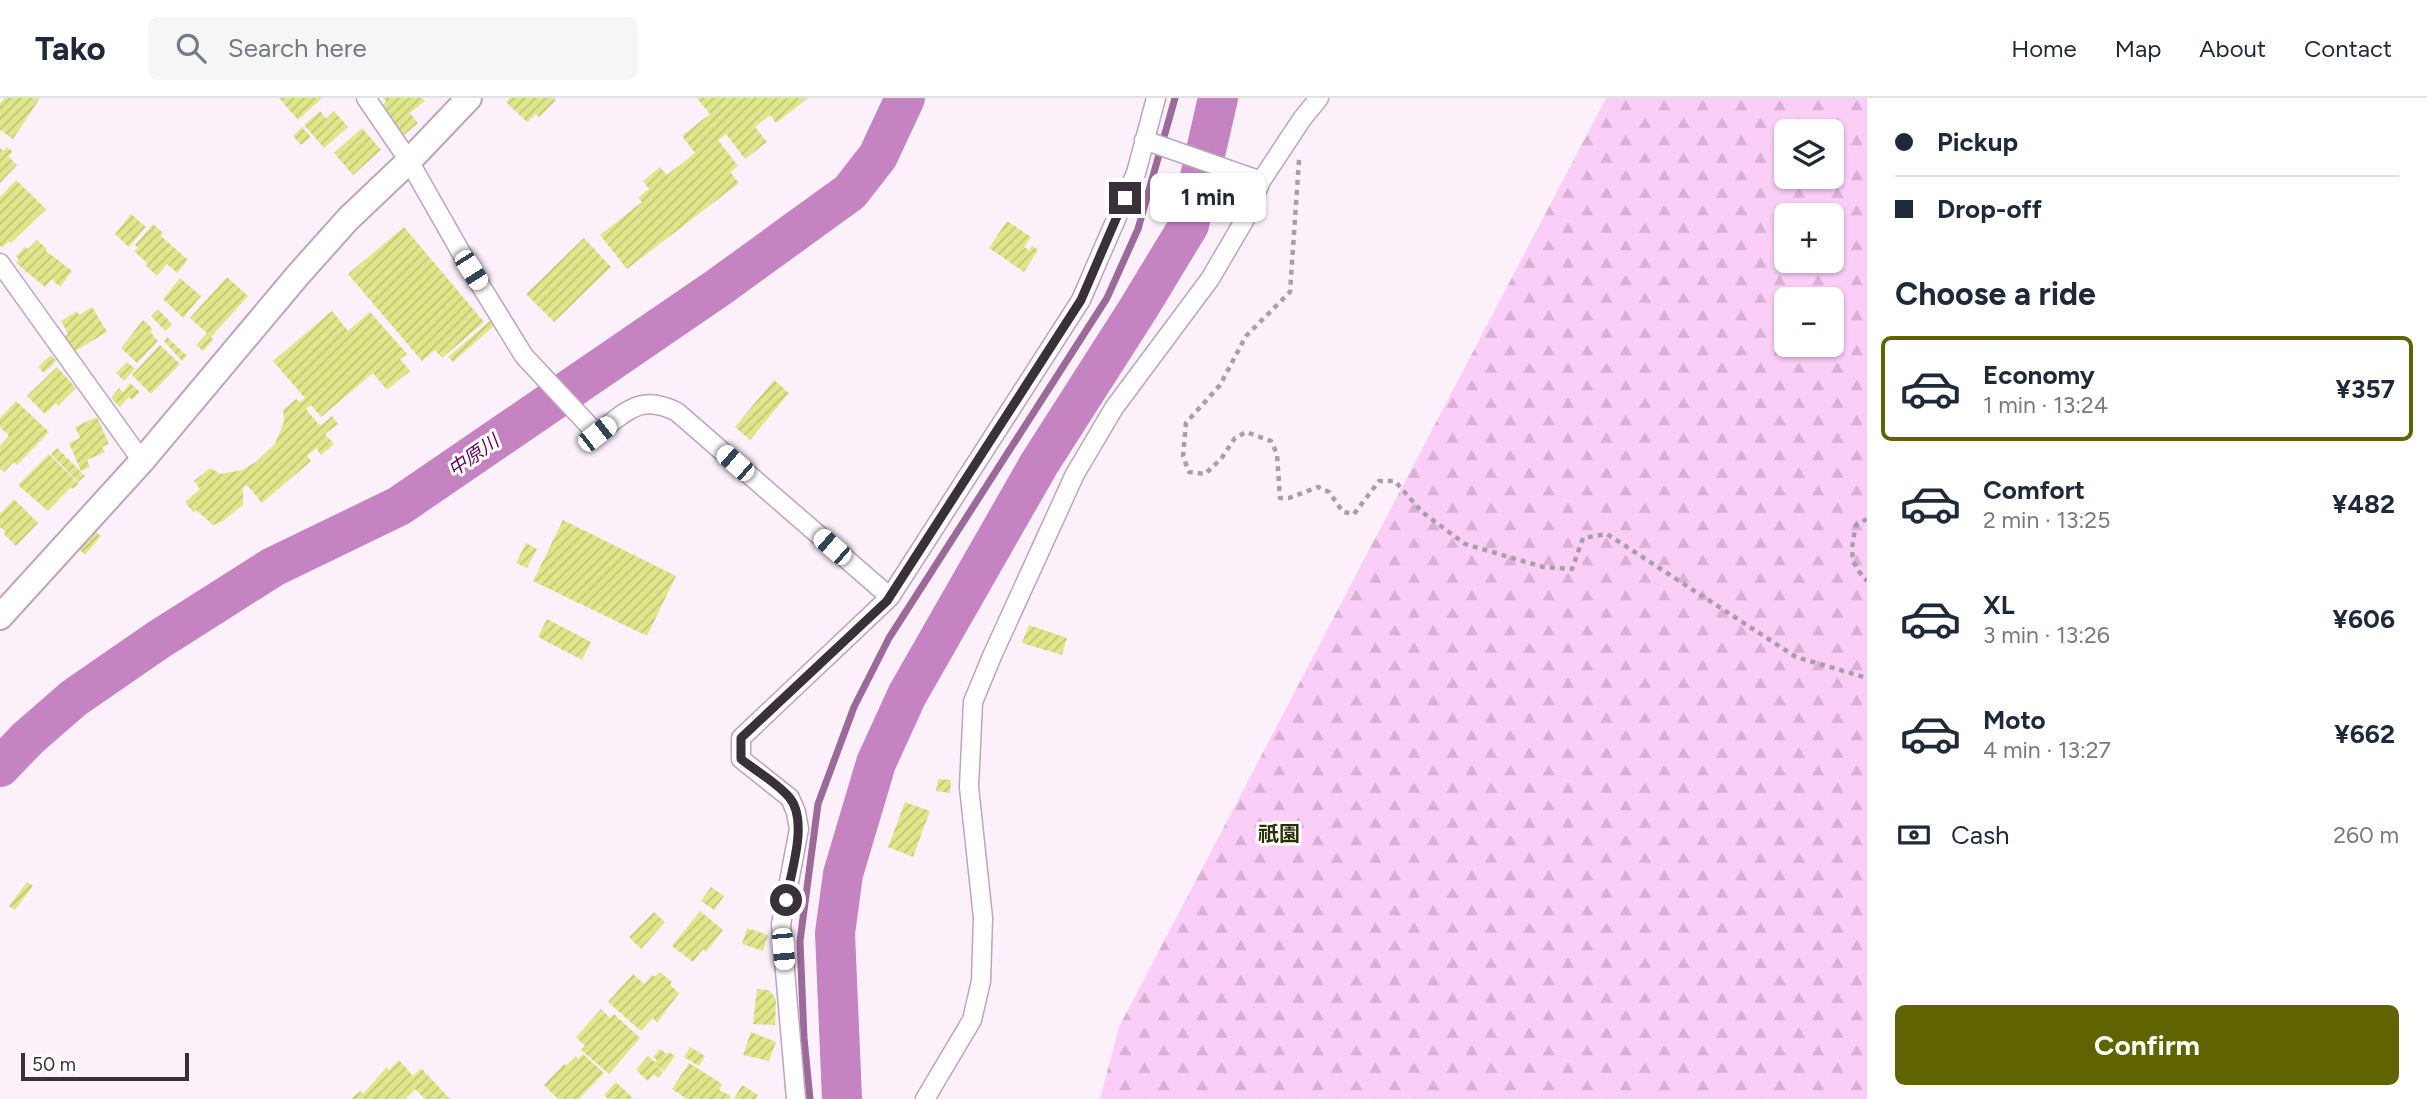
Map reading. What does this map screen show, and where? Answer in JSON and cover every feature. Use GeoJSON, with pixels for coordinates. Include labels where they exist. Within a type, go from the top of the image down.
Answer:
{"type":"FeatureCollection","features":[{"type":"Feature","properties":{"kind":"street"},"geometry":{"type":"LineString","coordinates":[[366,98],[409,162],[524,356],[597,434],[632,407],[661,404],[677,412],[890,597]]}},
{"type":"Feature","properties":{"kind":"street"},"geometry":{"type":"LineString","coordinates":[[0,617],[142,461],[348,219],[409,162],[469,98]]}},
{"type":"Feature","properties":{"kind":"street"},"geometry":{"type":"LineString","coordinates":[[796,1099],[781,924],[799,829],[790,798],[741,759],[741,738],[890,597],[1081,300],[1149,142],[1156,98]]}},
{"type":"Feature","properties":{"kind":"street"},"geometry":{"type":"LineString","coordinates":[[925,1099],[972,1020],[981,981],[984,918],[969,787],[973,702],[1075,474],[1114,408],[1210,279],[1244,221],[1257,180],[1319,98]]}},
{"type":"Feature","properties":{"kind":"street"},"geometry":{"type":"LineString","coordinates":[[1149,142],[1257,180]]}},
{"type":"Feature","properties":{"kind":"street"},"geometry":{"type":"LineString","coordinates":[[0,263],[142,461]]}},
{"type":"Feature","properties":{"kind":"path"},"geometry":{"type":"LineString","coordinates":[[1299,159],[1290,292],[1246,336],[1220,385],[1186,423],[1183,456],[1189,472],[1205,474],[1221,459],[1235,438],[1246,432],[1271,441],[1277,454],[1280,498],[1289,498],[1318,487],[1329,492],[1343,512],[1354,514],[1379,481],[1395,481],[1422,512],[1465,544],[1544,567],[1572,569],[1583,538],[1607,534],[1796,657],[1867,678]]}},
{"type":"Feature","properties":{"kind":"path"},"geometry":{"type":"LineString","coordinates":[[1867,519],[1856,525],[1851,550],[1855,569],[1867,582]]}},
{"type":"Feature","properties":{"kind":"green space"},"geometry":{"type":"Polygon","coordinates":[[[1606,98],[1867,98],[1867,1099],[1100,1099],[1119,1027],[1606,98]]]}},
{"type":"Feature","properties":{"kind":"building"},"geometry":{"type":"Polygon","coordinates":[[[4,98],[40,98],[13,139],[0,130],[0,104],[4,98]]]}},
{"type":"Feature","properties":{"kind":"building"},"geometry":{"type":"Polygon","coordinates":[[[279,98],[322,98],[298,120],[279,98]]]}},
{"type":"Feature","properties":{"kind":"building"},"geometry":{"type":"Polygon","coordinates":[[[384,98],[422,98],[425,101],[410,113],[418,123],[404,135],[380,107],[386,102],[384,98]]]}},
{"type":"Feature","properties":{"kind":"building"},"geometry":{"type":"Polygon","coordinates":[[[510,98],[556,100],[539,117],[536,114],[527,122],[506,102],[510,98]]]}},
{"type":"Feature","properties":{"kind":"building"},"geometry":{"type":"Polygon","coordinates":[[[697,98],[808,98],[776,123],[770,115],[755,127],[767,142],[745,159],[726,134],[718,140],[738,166],[730,172],[739,183],[627,269],[600,235],[642,202],[638,198],[649,189],[643,181],[660,167],[667,175],[695,153],[682,136],[710,114],[697,98]]]}},
{"type":"Feature","properties":{"kind":"building"},"geometry":{"type":"Polygon","coordinates":[[[320,111],[326,119],[334,111],[348,127],[324,148],[304,125],[320,111]]]}},
{"type":"Feature","properties":{"kind":"building"},"geometry":{"type":"Polygon","coordinates":[[[302,127],[311,137],[301,145],[293,136],[302,127]]]}},
{"type":"Feature","properties":{"kind":"building"},"geometry":{"type":"Polygon","coordinates":[[[362,128],[381,150],[353,175],[334,153],[362,128]]]}},
{"type":"Feature","properties":{"kind":"building"},"geometry":{"type":"Polygon","coordinates":[[[7,147],[13,152],[8,156],[17,165],[0,183],[0,148],[3,151],[7,147]]]}},
{"type":"Feature","properties":{"kind":"building"},"geometry":{"type":"Polygon","coordinates":[[[16,180],[46,209],[11,243],[9,241],[2,248],[0,197],[16,180]]]}},
{"type":"Feature","properties":{"kind":"building"},"geometry":{"type":"Polygon","coordinates":[[[131,214],[146,227],[129,247],[115,234],[131,214]]]}},
{"type":"Feature","properties":{"kind":"building"},"geometry":{"type":"Polygon","coordinates":[[[1007,221],[1031,237],[1024,247],[1029,250],[1032,246],[1038,250],[1024,272],[989,248],[1007,221]]]}},
{"type":"Feature","properties":{"kind":"building"},"geometry":{"type":"Polygon","coordinates":[[[153,224],[163,233],[161,236],[188,260],[177,273],[167,264],[157,276],[134,251],[138,248],[135,245],[153,224]]]}},
{"type":"Feature","properties":{"kind":"building"},"geometry":{"type":"Polygon","coordinates":[[[404,227],[484,322],[442,358],[435,350],[422,361],[348,274],[404,227]]]}},
{"type":"Feature","properties":{"kind":"building"},"geometry":{"type":"Polygon","coordinates":[[[584,238],[611,267],[554,322],[526,294],[584,238]]]}},
{"type":"Feature","properties":{"kind":"building"},"geometry":{"type":"Polygon","coordinates":[[[37,240],[46,251],[72,271],[60,287],[52,279],[45,287],[16,263],[19,260],[16,256],[37,240]]]}},
{"type":"Feature","properties":{"kind":"building"},"geometry":{"type":"Polygon","coordinates":[[[227,277],[248,296],[211,337],[213,340],[203,351],[196,345],[207,333],[190,318],[227,277]]]}},
{"type":"Feature","properties":{"kind":"building"},"geometry":{"type":"Polygon","coordinates":[[[180,278],[201,296],[183,318],[163,299],[180,278]]]}},
{"type":"Feature","properties":{"kind":"building"},"geometry":{"type":"Polygon","coordinates":[[[92,307],[107,332],[72,353],[63,338],[68,334],[61,321],[77,311],[79,315],[92,307]]]}},
{"type":"Feature","properties":{"kind":"building"},"geometry":{"type":"Polygon","coordinates":[[[158,309],[172,324],[165,331],[151,316],[158,309]]]}},
{"type":"Feature","properties":{"kind":"building"},"geometry":{"type":"Polygon","coordinates":[[[332,311],[348,331],[370,312],[407,354],[400,359],[410,371],[387,390],[373,373],[321,417],[311,405],[306,409],[320,426],[332,416],[338,424],[325,434],[334,444],[321,455],[316,448],[307,456],[311,461],[262,503],[247,485],[243,488],[243,505],[223,521],[213,525],[196,510],[193,512],[185,502],[200,489],[194,481],[210,468],[221,474],[242,470],[256,462],[275,444],[284,422],[283,410],[296,399],[300,402],[305,398],[273,361],[332,311]]]}},
{"type":"Feature","properties":{"kind":"building"},"geometry":{"type":"Polygon","coordinates":[[[143,320],[153,329],[150,332],[158,341],[137,363],[121,348],[143,320]]]}},
{"type":"Feature","properties":{"kind":"building"},"geometry":{"type":"Polygon","coordinates":[[[491,320],[495,325],[453,362],[448,357],[491,320]]]}},
{"type":"Feature","properties":{"kind":"building"},"geometry":{"type":"Polygon","coordinates":[[[167,337],[187,356],[182,361],[164,341],[167,337]]]}},
{"type":"Feature","properties":{"kind":"building"},"geometry":{"type":"Polygon","coordinates":[[[160,345],[180,364],[151,394],[132,375],[160,345]]]}},
{"type":"Feature","properties":{"kind":"building"},"geometry":{"type":"Polygon","coordinates":[[[51,355],[56,361],[44,373],[38,367],[51,355]]]}},
{"type":"Feature","properties":{"kind":"building"},"geometry":{"type":"Polygon","coordinates":[[[127,362],[135,369],[124,381],[116,373],[127,362]]]}},
{"type":"Feature","properties":{"kind":"building"},"geometry":{"type":"Polygon","coordinates":[[[57,367],[76,388],[58,406],[56,403],[45,414],[27,396],[57,367]]]}},
{"type":"Feature","properties":{"kind":"building"},"geometry":{"type":"Polygon","coordinates":[[[774,380],[789,393],[750,440],[735,427],[774,380]]]}},
{"type":"Feature","properties":{"kind":"building"},"geometry":{"type":"Polygon","coordinates":[[[130,383],[140,392],[132,400],[129,397],[120,407],[111,398],[119,388],[123,392],[130,383]]]}},
{"type":"Feature","properties":{"kind":"building"},"geometry":{"type":"Polygon","coordinates":[[[16,401],[49,432],[17,465],[14,462],[4,472],[0,469],[0,446],[9,436],[0,427],[0,418],[16,401]]]}},
{"type":"Feature","properties":{"kind":"building"},"geometry":{"type":"Polygon","coordinates":[[[97,417],[109,444],[102,447],[105,452],[87,460],[90,467],[81,471],[69,443],[80,438],[75,427],[97,417]]]}},
{"type":"Feature","properties":{"kind":"building"},"geometry":{"type":"Polygon","coordinates":[[[57,448],[85,476],[78,482],[51,454],[57,448]]]}},
{"type":"Feature","properties":{"kind":"building"},"geometry":{"type":"Polygon","coordinates":[[[49,454],[79,484],[72,489],[71,487],[48,511],[18,485],[49,454]]]}},
{"type":"Feature","properties":{"kind":"building"},"geometry":{"type":"Polygon","coordinates":[[[14,499],[38,523],[16,546],[0,527],[0,514],[14,499]]]}},
{"type":"Feature","properties":{"kind":"building"},"geometry":{"type":"Polygon","coordinates":[[[563,520],[676,576],[647,636],[533,581],[563,520]]]}},
{"type":"Feature","properties":{"kind":"building"},"geometry":{"type":"Polygon","coordinates":[[[95,531],[101,536],[85,555],[80,550],[95,531]]]}},
{"type":"Feature","properties":{"kind":"building"},"geometry":{"type":"Polygon","coordinates":[[[526,543],[537,549],[527,568],[516,563],[526,543]]]}},
{"type":"Feature","properties":{"kind":"building"},"geometry":{"type":"Polygon","coordinates":[[[547,619],[591,642],[582,660],[538,637],[547,619]]]}},
{"type":"Feature","properties":{"kind":"building"},"geometry":{"type":"Polygon","coordinates":[[[1029,625],[1067,638],[1062,655],[1022,643],[1029,625]]]}},
{"type":"Feature","properties":{"kind":"building"},"geometry":{"type":"Polygon","coordinates":[[[938,779],[951,780],[950,793],[936,791],[938,779]]]}},
{"type":"Feature","properties":{"kind":"building"},"geometry":{"type":"Polygon","coordinates":[[[905,802],[930,811],[913,857],[888,847],[905,802]]]}},
{"type":"Feature","properties":{"kind":"building"},"geometry":{"type":"Polygon","coordinates":[[[27,882],[33,886],[15,910],[9,906],[27,882]]]}},
{"type":"Feature","properties":{"kind":"building"},"geometry":{"type":"Polygon","coordinates":[[[711,887],[724,896],[714,910],[701,901],[711,887]]]}},
{"type":"Feature","properties":{"kind":"building"},"geometry":{"type":"Polygon","coordinates":[[[700,911],[723,930],[706,952],[703,949],[693,962],[672,946],[700,911]]]}},
{"type":"Feature","properties":{"kind":"building"},"geometry":{"type":"Polygon","coordinates":[[[654,912],[665,922],[641,949],[629,937],[654,912]]]}},
{"type":"Feature","properties":{"kind":"building"},"geometry":{"type":"Polygon","coordinates":[[[747,928],[768,935],[763,951],[742,944],[747,928]]]}},
{"type":"Feature","properties":{"kind":"building"},"geometry":{"type":"Polygon","coordinates":[[[660,972],[672,982],[670,985],[679,993],[657,1023],[653,1018],[641,1031],[608,1002],[633,974],[644,984],[652,975],[655,977],[660,972]]]}},
{"type":"Feature","properties":{"kind":"building"},"geometry":{"type":"Polygon","coordinates":[[[757,989],[769,990],[776,999],[775,1025],[753,1024],[757,989]]]}},
{"type":"Feature","properties":{"kind":"building"},"geometry":{"type":"Polygon","coordinates":[[[601,1009],[610,1018],[614,1014],[640,1038],[609,1074],[581,1050],[585,1046],[576,1037],[601,1009]]]}},
{"type":"Feature","properties":{"kind":"building"},"geometry":{"type":"Polygon","coordinates":[[[751,1032],[776,1042],[769,1061],[743,1055],[751,1032]]]}},
{"type":"Feature","properties":{"kind":"building"},"geometry":{"type":"Polygon","coordinates":[[[690,1047],[705,1056],[699,1066],[684,1057],[690,1047]]]}},
{"type":"Feature","properties":{"kind":"building"},"geometry":{"type":"Polygon","coordinates":[[[660,1049],[675,1056],[664,1071],[654,1064],[663,1072],[658,1078],[654,1074],[648,1081],[636,1070],[648,1056],[655,1062],[657,1060],[653,1057],[660,1049]]]}},
{"type":"Feature","properties":{"kind":"building"},"geometry":{"type":"Polygon","coordinates":[[[583,1054],[604,1073],[579,1099],[558,1099],[544,1085],[564,1064],[566,1066],[576,1056],[578,1059],[583,1054]]]}},
{"type":"Feature","properties":{"kind":"building"},"geometry":{"type":"Polygon","coordinates":[[[399,1060],[413,1076],[421,1068],[450,1099],[425,1099],[415,1089],[405,1099],[351,1099],[360,1091],[363,1094],[387,1067],[389,1070],[399,1060]]]}},
{"type":"Feature","properties":{"kind":"building"},"geometry":{"type":"Polygon","coordinates":[[[689,1063],[722,1084],[719,1090],[731,1096],[730,1099],[687,1099],[672,1089],[689,1063]]]}},
{"type":"Feature","properties":{"kind":"building"},"geometry":{"type":"Polygon","coordinates":[[[616,1082],[634,1099],[608,1099],[604,1095],[616,1082]]]}},
{"type":"Feature","properties":{"kind":"building"},"geometry":{"type":"Polygon","coordinates":[[[742,1085],[758,1095],[756,1099],[734,1099],[742,1085]]]}},
{"type":"Feature","properties":{"kind":"waterway","name":"中原川"},"geometry":{"type":"LineString","coordinates":[[0,767],[28,738],[74,698],[158,640],[273,567],[399,506],[719,287],[850,192],[878,156],[905,98]]}},
{"type":"Feature","properties":{"kind":"waterway"},"geometry":{"type":"LineString","coordinates":[[810,1099],[804,1038],[800,941],[818,804],[854,707],[889,638],[1107,298],[1138,229],[1175,98]]}},
{"type":"Feature","properties":{"kind":"waterway"},"geometry":{"type":"LineString","coordinates":[[842,1099],[835,933],[843,874],[876,763],[907,695],[1039,464],[1189,225],[1218,98]]}},
{"type":"Feature","properties":{"kind":"district","name":"祇園"},"geometry":{"type":"Point","coordinates":[1279,834]}},
{"type":"Feature","properties":{"kind":"route"},"geometry":{"type":"LineString","coordinates":[[786,900],[799,829],[796,812],[790,798],[741,759],[741,738],[887,601],[1081,300],[1125,198]]}}]}
